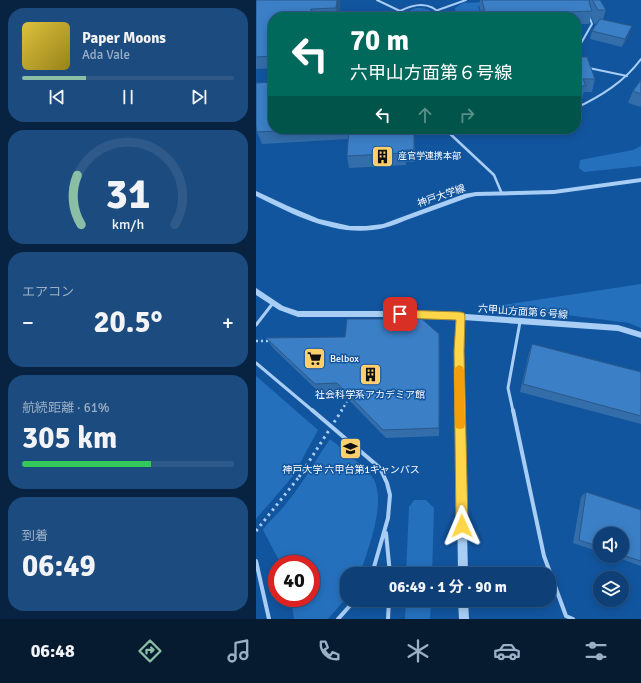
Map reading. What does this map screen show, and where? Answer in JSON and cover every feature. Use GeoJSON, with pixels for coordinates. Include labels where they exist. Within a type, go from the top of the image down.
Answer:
{"type":"FeatureCollection","features":[{"type":"Feature","properties":{"kind":"street","name":"神戸大学線"},"geometry":{"type":"LineString","coordinates":[[256,193],[307,217],[326,224],[360,229],[383,226],[466,196],[476,194],[554,192],[641,180]]}},
{"type":"Feature","properties":{"kind":"street"},"geometry":{"type":"LineString","coordinates":[[256,291],[273,303]]}},
{"type":"Feature","properties":{"kind":"street","name":"六甲山方面第６号線"},"geometry":{"type":"LineString","coordinates":[[273,303],[291,312],[306,315],[426,314],[460,316],[618,328],[641,335]]}},
{"type":"Feature","properties":{"kind":"street"},"geometry":{"type":"LineString","coordinates":[[460,316],[459,351],[463,567]]}},
{"type":"Feature","properties":{"kind":"street"},"geometry":{"type":"LineString","coordinates":[[463,607],[464,619]]}},
{"type":"Feature","properties":{"kind":"lane"},"geometry":{"type":"LineString","coordinates":[[377,0],[400,11],[407,7],[417,5],[427,5],[438,10],[466,0]]}},
{"type":"Feature","properties":{"kind":"lane"},"geometry":{"type":"LineString","coordinates":[[427,5],[430,1]]}},
{"type":"Feature","properties":{"kind":"lane"},"geometry":{"type":"LineString","coordinates":[[581,43],[592,24],[588,15]]}},
{"type":"Feature","properties":{"kind":"lane"},"geometry":{"type":"LineString","coordinates":[[581,106],[612,90],[627,76],[641,59]]}},
{"type":"Feature","properties":{"kind":"lane"},"geometry":{"type":"LineString","coordinates":[[586,67],[627,76]]}},
{"type":"Feature","properties":{"kind":"lane"},"geometry":{"type":"LineString","coordinates":[[451,134],[494,175],[502,194]]}},
{"type":"Feature","properties":{"kind":"lane"},"geometry":{"type":"LineString","coordinates":[[256,325],[273,303]]}},
{"type":"Feature","properties":{"kind":"lane"},"geometry":{"type":"LineString","coordinates":[[520,321],[508,388],[544,556],[566,616],[572,619]]}},
{"type":"Feature","properties":{"kind":"lane"},"geometry":{"type":"LineString","coordinates":[[256,363],[380,468],[389,485],[386,531],[389,567]]}},
{"type":"Feature","properties":{"kind":"lane"},"geometry":{"type":"LineString","coordinates":[[374,567],[386,531]]}},
{"type":"Feature","properties":{"kind":"lane"},"geometry":{"type":"LineString","coordinates":[[256,561],[269,619]]}},
{"type":"Feature","properties":{"kind":"lane"},"geometry":{"type":"LineString","coordinates":[[338,619],[349,607]]}},
{"type":"Feature","properties":{"kind":"lane"},"geometry":{"type":"LineString","coordinates":[[388,619],[389,607]]}},
{"type":"Feature","properties":{"kind":"path"},"geometry":{"type":"LineString","coordinates":[[256,342],[271,341]]}},
{"type":"Feature","properties":{"kind":"path"},"geometry":{"type":"LineString","coordinates":[[256,531],[299,477],[347,402]]}},
{"type":"Feature","properties":{"kind":"shaded area"},"geometry":{"type":"Polygon","coordinates":[[[508,1],[509,4],[478,6],[480,12],[455,12],[455,8],[463,3],[508,1]]]}},
{"type":"Feature","properties":{"kind":"shaded area"},"geometry":{"type":"Polygon","coordinates":[[[416,8],[422,8],[432,12],[407,12],[416,8]]]}},
{"type":"Feature","properties":{"kind":"shaded area"},"geometry":{"type":"Polygon","coordinates":[[[641,146],[641,166],[584,172],[579,168],[580,160],[633,150],[641,146]]]}},
{"type":"Feature","properties":{"kind":"shaded area"},"geometry":{"type":"Polygon","coordinates":[[[641,284],[641,328],[629,323],[496,306],[641,284]]]}},
{"type":"Feature","properties":{"kind":"shaded area"},"geometry":{"type":"Polygon","coordinates":[[[256,376],[318,430],[293,476],[256,519],[256,376]]]}},
{"type":"Feature","properties":{"kind":"shaded area"},"geometry":{"type":"Polygon","coordinates":[[[330,439],[370,474],[377,488],[378,500],[375,526],[362,567],[340,567],[340,605],[328,619],[294,619],[292,607],[320,607],[320,555],[276,555],[263,530],[283,508],[330,439]]]}},
{"type":"Feature","properties":{"kind":"shaded area"},"geometry":{"type":"Polygon","coordinates":[[[414,500],[426,500],[434,508],[432,567],[406,567],[409,507],[414,500]]]}},
{"type":"Feature","properties":{"kind":"shaded area"},"geometry":{"type":"Polygon","coordinates":[[[406,607],[431,607],[430,619],[405,619],[406,607]]]}},
{"type":"Feature","properties":{"kind":"building"},"geometry":{"type":"Polygon","coordinates":[[[256,0],[337,0],[336,8],[311,9],[311,12],[268,12],[268,56],[256,57],[256,0]]]}},
{"type":"Feature","properties":{"kind":"building"},"geometry":{"type":"Polygon","coordinates":[[[482,0],[590,0],[589,2],[592,11],[568,12],[485,12],[482,0]]]}},
{"type":"Feature","properties":{"kind":"building"},"geometry":{"type":"Polygon","coordinates":[[[592,0],[600,0],[606,10],[598,10],[592,0]]]}},
{"type":"Feature","properties":{"kind":"building"},"geometry":{"type":"Polygon","coordinates":[[[600,19],[632,26],[625,39],[592,31],[600,19]]]}},
{"type":"Feature","properties":{"kind":"building"},"geometry":{"type":"Polygon","coordinates":[[[581,57],[587,57],[595,79],[583,79],[586,86],[581,86],[581,57]]]}},
{"type":"Feature","properties":{"kind":"building"},"geometry":{"type":"Polygon","coordinates":[[[641,80],[641,94],[633,91],[641,80]]]}},
{"type":"Feature","properties":{"kind":"building"},"geometry":{"type":"Polygon","coordinates":[[[268,82],[268,131],[257,132],[256,83],[268,82]]]}},
{"type":"Feature","properties":{"kind":"building"},"geometry":{"type":"Polygon","coordinates":[[[349,134],[414,134],[414,150],[405,150],[405,153],[347,156],[349,134]]]}},
{"type":"Feature","properties":{"kind":"building","name":"社会科学系アカデミア館"},"geometry":{"type":"Polygon","coordinates":[[[347,319],[422,319],[439,334],[439,428],[383,430],[337,383],[315,384],[266,338],[345,337],[347,319]]]}},
{"type":"Feature","properties":{"kind":"building"},"geometry":{"type":"Polygon","coordinates":[[[532,344],[641,372],[641,416],[523,384],[532,344]]]}},
{"type":"Feature","properties":{"kind":"building"},"geometry":{"type":"Polygon","coordinates":[[[586,492],[641,510],[641,561],[629,557],[629,527],[593,527],[593,545],[579,540],[586,492]]]}},
{"type":"Feature","properties":{"kind":"slow traffic"},"geometry":{"type":"LineString","coordinates":[[459,370],[460,424]]}},
{"type":"Feature","properties":{"kind":"place","name":"産官学連携本部"},"geometry":{"type":"Point","coordinates":[383,156]}},
{"type":"Feature","properties":{"kind":"place","name":"Belbox"},"geometry":{"type":"Point","coordinates":[314,358]}},
{"type":"Feature","properties":{"kind":"place","name":"社会科学系アカデミア館"},"geometry":{"type":"Point","coordinates":[370,374]}},
{"type":"Feature","properties":{"kind":"place","name":"神戸大学 六甲台第1キャンパス"},"geometry":{"type":"Point","coordinates":[351,449]}},
{"type":"Feature","properties":{"kind":"route"},"geometry":{"type":"LineString","coordinates":[[400,314],[460,316],[459,351],[462,526]]}}]}
